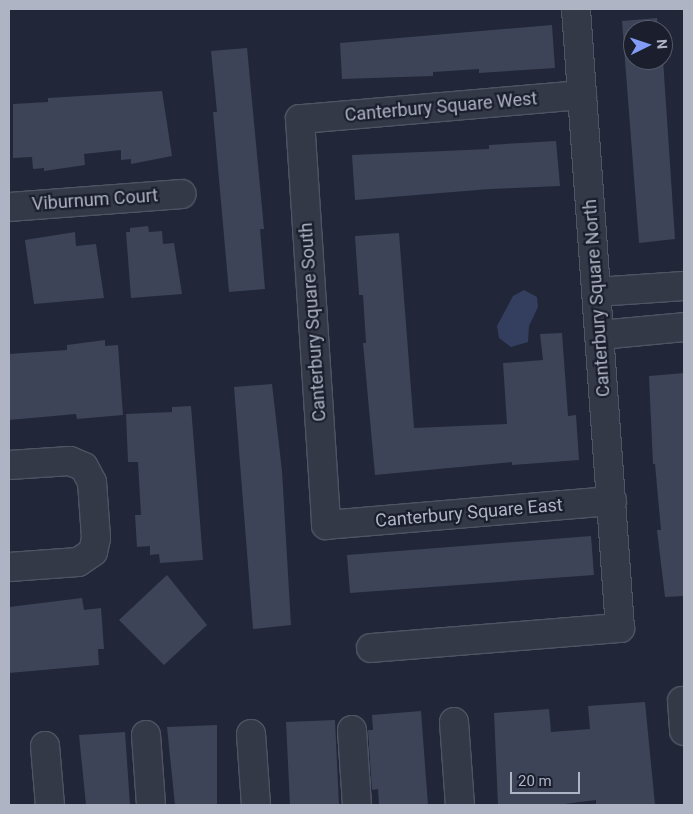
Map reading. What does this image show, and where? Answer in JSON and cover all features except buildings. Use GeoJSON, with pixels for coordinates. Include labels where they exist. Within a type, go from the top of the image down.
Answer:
{"type":"FeatureCollection","features":[{"type":"Feature","properties":{"kind":"street","name":"Canterbury Square North"},"geometry":{"type":"LineString","coordinates":[[371,648],[620,628],[576,9]]}},
{"type":"Feature","properties":{"kind":"street","name":"Canterbury Square West"},"geometry":{"type":"LineString","coordinates":[[300,119],[582,95]]}},
{"type":"Feature","properties":{"kind":"street","name":"Canterbury Square South"},"geometry":{"type":"LineString","coordinates":[[300,119],[326,525]]}},
{"type":"Feature","properties":{"kind":"street","name":"Viburnum Court"},"geometry":{"type":"LineString","coordinates":[[9,207],[182,194]]}},
{"type":"Feature","properties":{"kind":"street"},"geometry":{"type":"LineString","coordinates":[[596,292],[684,286]]}},
{"type":"Feature","properties":{"kind":"street"},"geometry":{"type":"LineString","coordinates":[[600,335],[684,327]]}},
{"type":"Feature","properties":{"kind":"street"},"geometry":{"type":"LineString","coordinates":[[9,465],[66,461],[84,467],[92,482],[96,538],[93,552],[78,562],[9,567]]}},
{"type":"Feature","properties":{"kind":"street","name":"Canterbury Square East"},"geometry":{"type":"LineString","coordinates":[[326,525],[612,501]]}},
{"type":"Feature","properties":{"kind":"street"},"geometry":{"type":"LineString","coordinates":[[682,701],[684,731]]}},
{"type":"Feature","properties":{"kind":"street"},"geometry":{"type":"LineString","coordinates":[[454,722],[460,805]]}},
{"type":"Feature","properties":{"kind":"street"},"geometry":{"type":"LineString","coordinates":[[352,730],[357,805]]}},
{"type":"Feature","properties":{"kind":"street"},"geometry":{"type":"LineString","coordinates":[[251,734],[256,805]]}},
{"type":"Feature","properties":{"kind":"street"},"geometry":{"type":"LineString","coordinates":[[146,735],[151,805]]}},
{"type":"Feature","properties":{"kind":"street"},"geometry":{"type":"LineString","coordinates":[[45,746],[50,805]]}},
{"type":"Feature","properties":{"kind":"water"},"geometry":{"type":"Polygon","coordinates":[[[524,290],[537,297],[538,307],[529,326],[528,342],[511,347],[499,338],[497,326],[513,296],[524,290]]]}}]}
